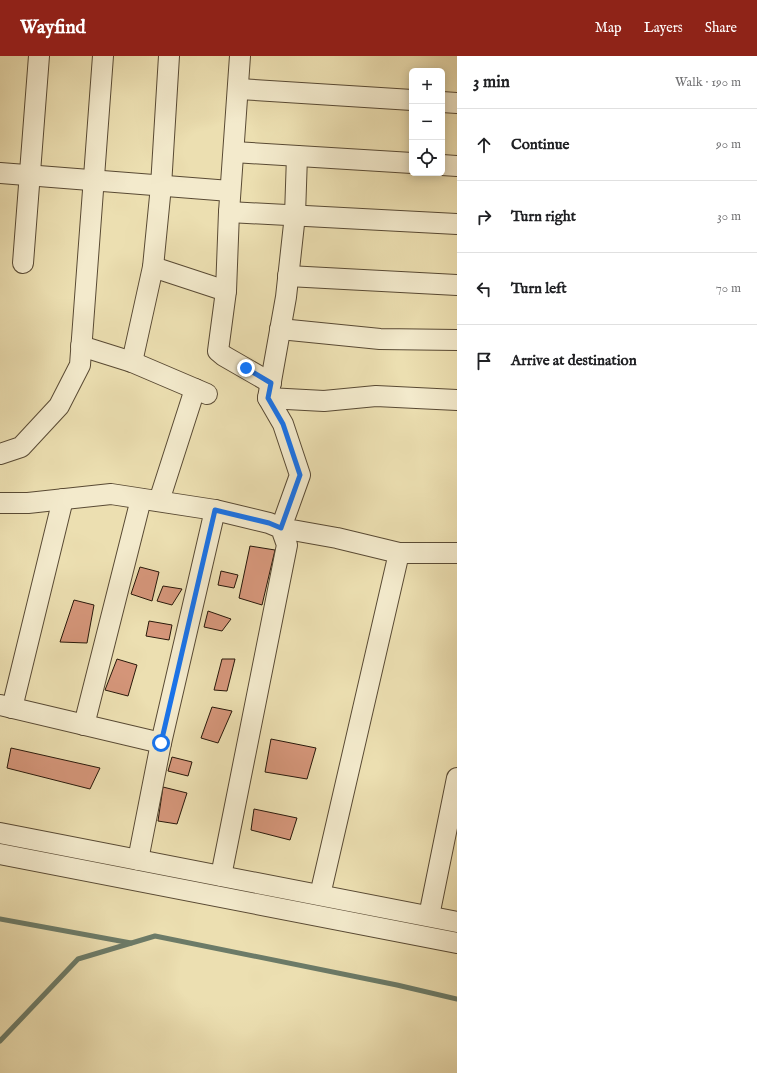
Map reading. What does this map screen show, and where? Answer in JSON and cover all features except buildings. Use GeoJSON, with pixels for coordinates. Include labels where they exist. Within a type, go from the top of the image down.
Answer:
{"type":"FeatureCollection","features":[{"type":"Feature","properties":{"kind":"street"},"geometry":{"type":"LineString","coordinates":[[23,263],[39,56]]}},
{"type":"Feature","properties":{"kind":"street"},"geometry":{"type":"LineString","coordinates":[[0,454],[21,447],[59,406],[80,365],[103,56]]}},
{"type":"Feature","properties":{"kind":"street"},"geometry":{"type":"LineString","coordinates":[[132,362],[153,268],[161,186],[169,56]]}},
{"type":"Feature","properties":{"kind":"street"},"geometry":{"type":"LineString","coordinates":[[240,56],[230,191],[226,291],[218,351],[270,390],[324,401],[376,396],[457,400]]}},
{"type":"Feature","properties":{"kind":"street"},"geometry":{"type":"LineString","coordinates":[[238,89],[409,100]]}},
{"type":"Feature","properties":{"kind":"street"},"geometry":{"type":"LineString","coordinates":[[445,102],[457,103]]}},
{"type":"Feature","properties":{"kind":"street"},"geometry":{"type":"LineString","coordinates":[[234,152],[409,163]]}},
{"type":"Feature","properties":{"kind":"street"},"geometry":{"type":"LineString","coordinates":[[221,876],[288,544],[281,528],[300,475],[270,390],[288,276],[295,216],[297,156]]}},
{"type":"Feature","properties":{"kind":"street"},"geometry":{"type":"LineString","coordinates":[[445,165],[457,166]]}},
{"type":"Feature","properties":{"kind":"street"},"geometry":{"type":"LineString","coordinates":[[0,173],[230,191]]}},
{"type":"Feature","properties":{"kind":"street"},"geometry":{"type":"LineString","coordinates":[[229,212],[457,224]]}},
{"type":"Feature","properties":{"kind":"street"},"geometry":{"type":"LineString","coordinates":[[153,268],[226,291]]}},
{"type":"Feature","properties":{"kind":"street"},"geometry":{"type":"LineString","coordinates":[[288,276],[457,285]]}},
{"type":"Feature","properties":{"kind":"street"},"geometry":{"type":"LineString","coordinates":[[280,329],[380,339],[457,340]]}},
{"type":"Feature","properties":{"kind":"street"},"geometry":{"type":"LineString","coordinates":[[81,346],[132,362],[201,392],[150,500],[84,725]]}},
{"type":"Feature","properties":{"kind":"street"},"geometry":{"type":"LineString","coordinates":[[0,503],[111,494],[215,510],[269,523],[281,528],[337,538],[399,553],[457,553]]}},
{"type":"Feature","properties":{"kind":"street"},"geometry":{"type":"LineString","coordinates":[[63,499],[6,706],[161,743]]}},
{"type":"Feature","properties":{"kind":"street"},"geometry":{"type":"LineString","coordinates":[[138,860],[161,743],[215,510]]}},
{"type":"Feature","properties":{"kind":"street"},"geometry":{"type":"LineString","coordinates":[[320,895],[399,553]]}},
{"type":"Feature","properties":{"kind":"street"},"geometry":{"type":"LineString","coordinates":[[429,916],[457,778]]}},
{"type":"Feature","properties":{"kind":"street"},"geometry":{"type":"LineString","coordinates":[[0,834],[457,922]]}},
{"type":"Feature","properties":{"kind":"street"},"geometry":{"type":"LineString","coordinates":[[0,854],[457,943]]}},
{"type":"Feature","properties":{"kind":"waterway"},"geometry":{"type":"LineString","coordinates":[[0,919],[131,943]]}},
{"type":"Feature","properties":{"kind":"waterway"},"geometry":{"type":"LineString","coordinates":[[0,1041],[78,959],[155,936],[397,985],[457,999]]}},
{"type":"Feature","properties":{"kind":"route"},"geometry":{"type":"LineString","coordinates":[[161,743],[215,510],[269,523],[281,528],[300,475],[283,424],[268,398],[271,383],[246,368]]}}]}
